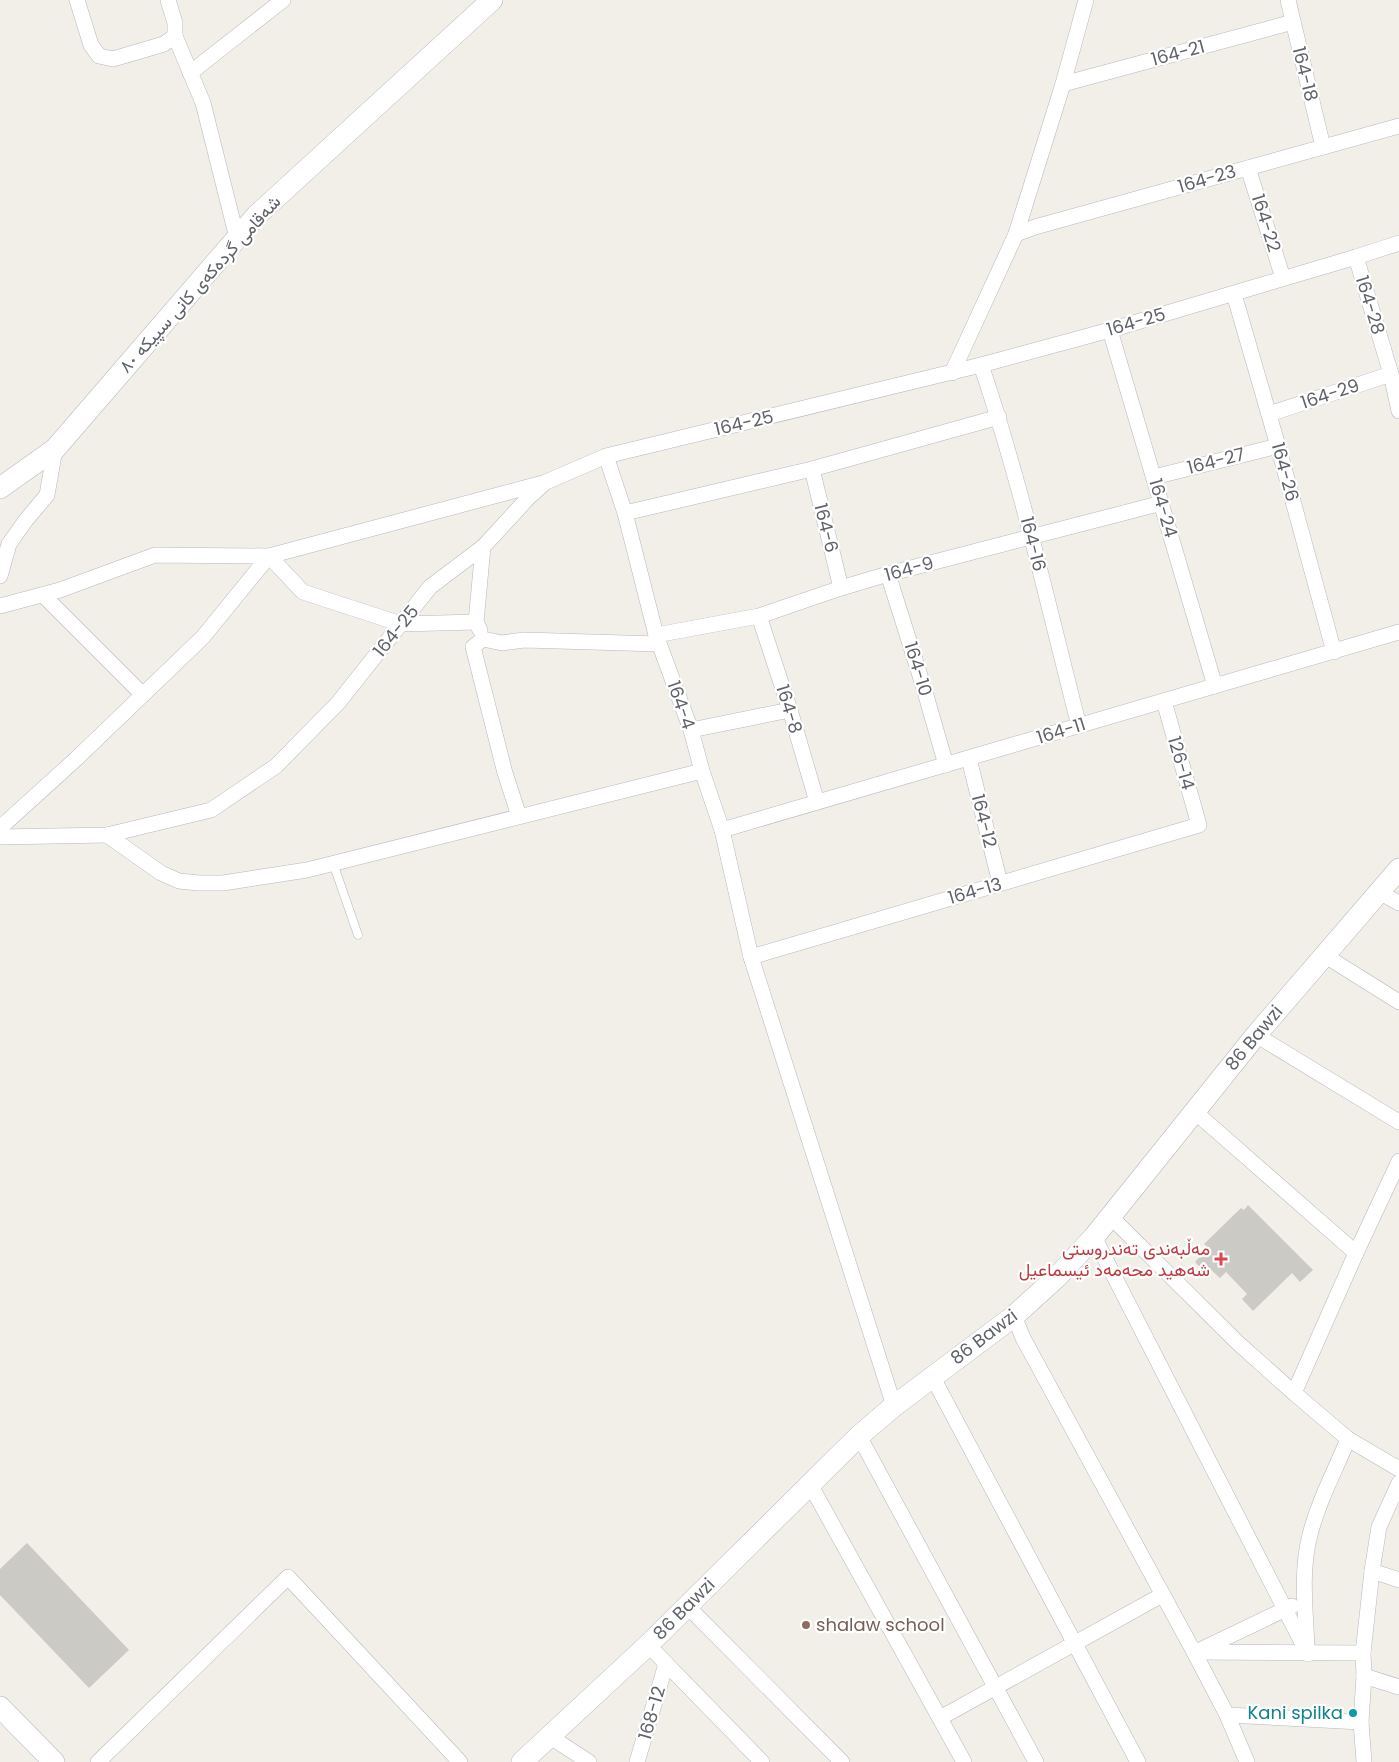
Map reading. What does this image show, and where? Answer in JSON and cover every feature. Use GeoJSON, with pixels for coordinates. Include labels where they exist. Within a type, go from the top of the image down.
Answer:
{"type":"FeatureCollection","features":[{"type":"Feature","properties":{"kind":"street"},"geometry":{"type":"LineString","coordinates":[[76,0],[90,45],[99,56],[113,59],[164,44],[175,36]]}},
{"type":"Feature","properties":{"kind":"street"},"geometry":{"type":"LineString","coordinates":[[168,0],[175,23],[175,36],[203,103],[237,238]]}},
{"type":"Feature","properties":{"kind":"street"},"geometry":{"type":"LineString","coordinates":[[190,73],[283,0]]}},
{"type":"Feature","properties":{"kind":"street","name":"شەقامی گردەکەی کانی سپیکە ٨٠"},"geometry":{"type":"LineString","coordinates":[[0,488],[55,450],[256,216],[492,0]]}},
{"type":"Feature","properties":{"kind":"street"},"geometry":{"type":"LineString","coordinates":[[952,373],[1016,234],[1063,84],[1086,0]]}},
{"type":"Feature","properties":{"kind":"street","name":"164-18"},"geometry":{"type":"LineString","coordinates":[[1288,0],[1323,147]]}},
{"type":"Feature","properties":{"kind":"street","name":"164-21"},"geometry":{"type":"LineString","coordinates":[[1063,84],[1293,22]]}},
{"type":"Feature","properties":{"kind":"street","name":"164-23"},"geometry":{"type":"LineString","coordinates":[[1016,234],[1035,227],[1399,126]]}},
{"type":"Feature","properties":{"kind":"street","name":"164-22"},"geometry":{"type":"LineString","coordinates":[[1248,168],[1283,278]]}},
{"type":"Feature","properties":{"kind":"street","name":"164-25"},"geometry":{"type":"LineString","coordinates":[[107,835],[211,810],[276,766],[338,702],[430,588],[483,547],[529,497],[546,482],[606,456],[952,373],[1234,294],[1399,243]]}},
{"type":"Feature","properties":{"kind":"street","name":"164-28"},"geometry":{"type":"LineString","coordinates":[[1356,257],[1391,374],[1399,411]]}},
{"type":"Feature","properties":{"kind":"street","name":"164-26"},"geometry":{"type":"LineString","coordinates":[[1234,294],[1334,652]]}},
{"type":"Feature","properties":{"kind":"street","name":"164-24"},"geometry":{"type":"LineString","coordinates":[[1110,330],[1215,686]]}},
{"type":"Feature","properties":{"kind":"street","name":"164-16"},"geometry":{"type":"LineString","coordinates":[[981,365],[998,417],[1031,536],[1079,726]]}},
{"type":"Feature","properties":{"kind":"street","name":"164-29"},"geometry":{"type":"LineString","coordinates":[[1269,414],[1391,374]]}},
{"type":"Feature","properties":{"kind":"street"},"geometry":{"type":"LineString","coordinates":[[625,513],[812,468],[998,417]]}},
{"type":"Feature","properties":{"kind":"street","name":"164-27"},"geometry":{"type":"LineString","coordinates":[[1154,477],[1278,446]]}},
{"type":"Feature","properties":{"kind":"street"},"geometry":{"type":"LineString","coordinates":[[0,576],[9,544],[47,495],[55,450]]}},
{"type":"Feature","properties":{"kind":"street","name":"164-4"},"geometry":{"type":"LineString","coordinates":[[606,456],[625,513],[658,640],[691,730],[702,771],[722,830],[751,956],[894,1406]]}},
{"type":"Feature","properties":{"kind":"street","name":"164-6"},"geometry":{"type":"LineString","coordinates":[[812,468],[841,588]]}},
{"type":"Feature","properties":{"kind":"street"},"geometry":{"type":"LineString","coordinates":[[0,605],[60,590],[155,555],[269,556],[546,482]]}},
{"type":"Feature","properties":{"kind":"street","name":"164-9"},"geometry":{"type":"LineString","coordinates":[[483,639],[502,643],[524,640],[658,640],[759,616],[888,574],[1162,503]]}},
{"type":"Feature","properties":{"kind":"street"},"geometry":{"type":"LineString","coordinates":[[483,547],[476,622],[483,639],[473,647],[505,773],[519,816]]}},
{"type":"Feature","properties":{"kind":"street"},"geometry":{"type":"LineString","coordinates":[[269,556],[302,592],[401,624],[476,622]]}},
{"type":"Feature","properties":{"kind":"street"},"geometry":{"type":"LineString","coordinates":[[0,828],[76,759],[203,637],[269,556]]}},
{"type":"Feature","properties":{"kind":"street","name":"164-10"},"geometry":{"type":"LineString","coordinates":[[888,574],[946,765]]}},
{"type":"Feature","properties":{"kind":"street"},"geometry":{"type":"LineString","coordinates":[[43,595],[143,695]]}},
{"type":"Feature","properties":{"kind":"street","name":"164-8"},"geometry":{"type":"LineString","coordinates":[[759,616],[790,710],[817,802]]}},
{"type":"Feature","properties":{"kind":"street","name":"164-11"},"geometry":{"type":"LineString","coordinates":[[722,830],[1399,632]]}},
{"type":"Feature","properties":{"kind":"street","name":"126-14"},"geometry":{"type":"LineString","coordinates":[[1164,701],[1199,825]]}},
{"type":"Feature","properties":{"kind":"street"},"geometry":{"type":"LineString","coordinates":[[691,730],[790,710]]}},
{"type":"Feature","properties":{"kind":"street","name":"164-12"},"geometry":{"type":"LineString","coordinates":[[969,759],[1000,883]]}},
{"type":"Feature","properties":{"kind":"street"},"geometry":{"type":"LineString","coordinates":[[0,837],[107,835],[161,873],[179,880],[199,883],[222,883],[298,872],[702,771]]}},
{"type":"Feature","properties":{"kind":"street","name":"164-13"},"geometry":{"type":"LineString","coordinates":[[751,956],[1199,825]]}},
{"type":"Feature","properties":{"kind":"street","name":"86 Bawzi"},"geometry":{"type":"LineString","coordinates":[[522,1762],[648,1645],[811,1486],[859,1436],[932,1376],[1014,1316],[1057,1277],[1111,1217],[1256,1035],[1399,869]]}},
{"type":"Feature","properties":{"kind":"street"},"geometry":{"type":"LineString","coordinates":[[1379,892],[1399,903]]}},
{"type":"Feature","properties":{"kind":"street"},"geometry":{"type":"LineString","coordinates":[[1324,955],[1399,1002]]}},
{"type":"Feature","properties":{"kind":"street"},"geometry":{"type":"LineString","coordinates":[[1256,1035],[1399,1122]]}},
{"type":"Feature","properties":{"kind":"street"},"geometry":{"type":"LineString","coordinates":[[1194,1111],[1356,1253]]}},
{"type":"Feature","properties":{"kind":"street"},"geometry":{"type":"LineString","coordinates":[[1294,1393],[1399,1161]]}},
{"type":"Feature","properties":{"kind":"street"},"geometry":{"type":"LineString","coordinates":[[1111,1217],[1238,1343],[1294,1393],[1348,1439],[1399,1469]]}},
{"type":"Feature","properties":{"kind":"street"},"geometry":{"type":"LineString","coordinates":[[1094,1237],[1308,1654]]}},
{"type":"Feature","properties":{"kind":"street"},"geometry":{"type":"LineString","coordinates":[[1014,1316],[1023,1338],[1194,1652],[1227,1716],[1247,1762]]}},
{"type":"Feature","properties":{"kind":"street"},"geometry":{"type":"LineString","coordinates":[[932,1376],[1138,1762]]}},
{"type":"Feature","properties":{"kind":"street"},"geometry":{"type":"LineString","coordinates":[[859,1436],[1036,1762]]}},
{"type":"Feature","properties":{"kind":"street"},"geometry":{"type":"LineString","coordinates":[[1308,1654],[1305,1582],[1309,1537],[1316,1515],[1348,1439]]}},
{"type":"Feature","properties":{"kind":"street"},"geometry":{"type":"LineString","coordinates":[[1364,1762],[1361,1722],[1364,1676],[1363,1653],[1372,1571],[1379,1527],[1399,1483]]}},
{"type":"Feature","properties":{"kind":"street"},"geometry":{"type":"LineString","coordinates":[[811,1486],[964,1762]]}},
{"type":"Feature","properties":{"kind":"street"},"geometry":{"type":"LineString","coordinates":[[1372,1571],[1399,1580]]}},
{"type":"Feature","properties":{"kind":"street"},"geometry":{"type":"LineString","coordinates":[[98,1762],[288,1577],[460,1762]]}},
{"type":"Feature","properties":{"kind":"street"},"geometry":{"type":"LineString","coordinates":[[940,1718],[1162,1595]]}},
{"type":"Feature","properties":{"kind":"street"},"geometry":{"type":"LineString","coordinates":[[1194,1652],[1306,1600]]}},
{"type":"Feature","properties":{"kind":"street"},"geometry":{"type":"LineString","coordinates":[[687,1606],[842,1762]]}},
{"type":"Feature","properties":{"kind":"street"},"geometry":{"type":"LineString","coordinates":[[648,1645],[762,1762]]}},
{"type":"Feature","properties":{"kind":"street"},"geometry":{"type":"LineString","coordinates":[[1194,1652],[1363,1653]]}},
{"type":"Feature","properties":{"kind":"street","name":"168-12"},"geometry":{"type":"LineString","coordinates":[[638,1762],[666,1664]]}},
{"type":"Feature","properties":{"kind":"street"},"geometry":{"type":"LineString","coordinates":[[1364,1676],[1399,1687]]}},
{"type":"Feature","properties":{"kind":"street"},"geometry":{"type":"LineString","coordinates":[[0,1707],[54,1762]]}},
{"type":"Feature","properties":{"kind":"street"},"geometry":{"type":"LineString","coordinates":[[1227,1716],[1361,1722]]}},
{"type":"Feature","properties":{"kind":"street"},"geometry":{"type":"LineString","coordinates":[[549,1736],[589,1762]]}},
{"type":"Feature","properties":{"kind":"lane"},"geometry":{"type":"LineString","coordinates":[[333,863],[358,935]]}},
{"type":"Feature","properties":{"kind":"building","name":"مەڵبەندی تەندروستی شەهید محەمەد ئیسماعیل"},"geometry":{"type":"Polygon","coordinates":[[[1248,1205],[1313,1270],[1300,1282],[1292,1273],[1253,1311],[1242,1299],[1247,1294],[1226,1272],[1220,1278],[1210,1269],[1206,1273],[1195,1262],[1208,1248],[1204,1244],[1241,1208],[1244,1210],[1248,1205]]]}},
{"type":"Feature","properties":{"kind":"building"},"geometry":{"type":"Polygon","coordinates":[[[27,1543],[129,1650],[89,1688],[0,1595],[0,1569],[27,1543]]]}},
{"type":"Feature","properties":{"kind":"place","name":"مەڵبەندی تەندروستی شەهید محەمەد ئیسماعیل"},"geometry":{"type":"Point","coordinates":[1221,1259]}},
{"type":"Feature","properties":{"kind":"place","name":"shalaw school"},"geometry":{"type":"Point","coordinates":[806,1625]}},
{"type":"Feature","properties":{"kind":"place","name":"Kani spilka"},"geometry":{"type":"Point","coordinates":[1353,1713]}}]}
